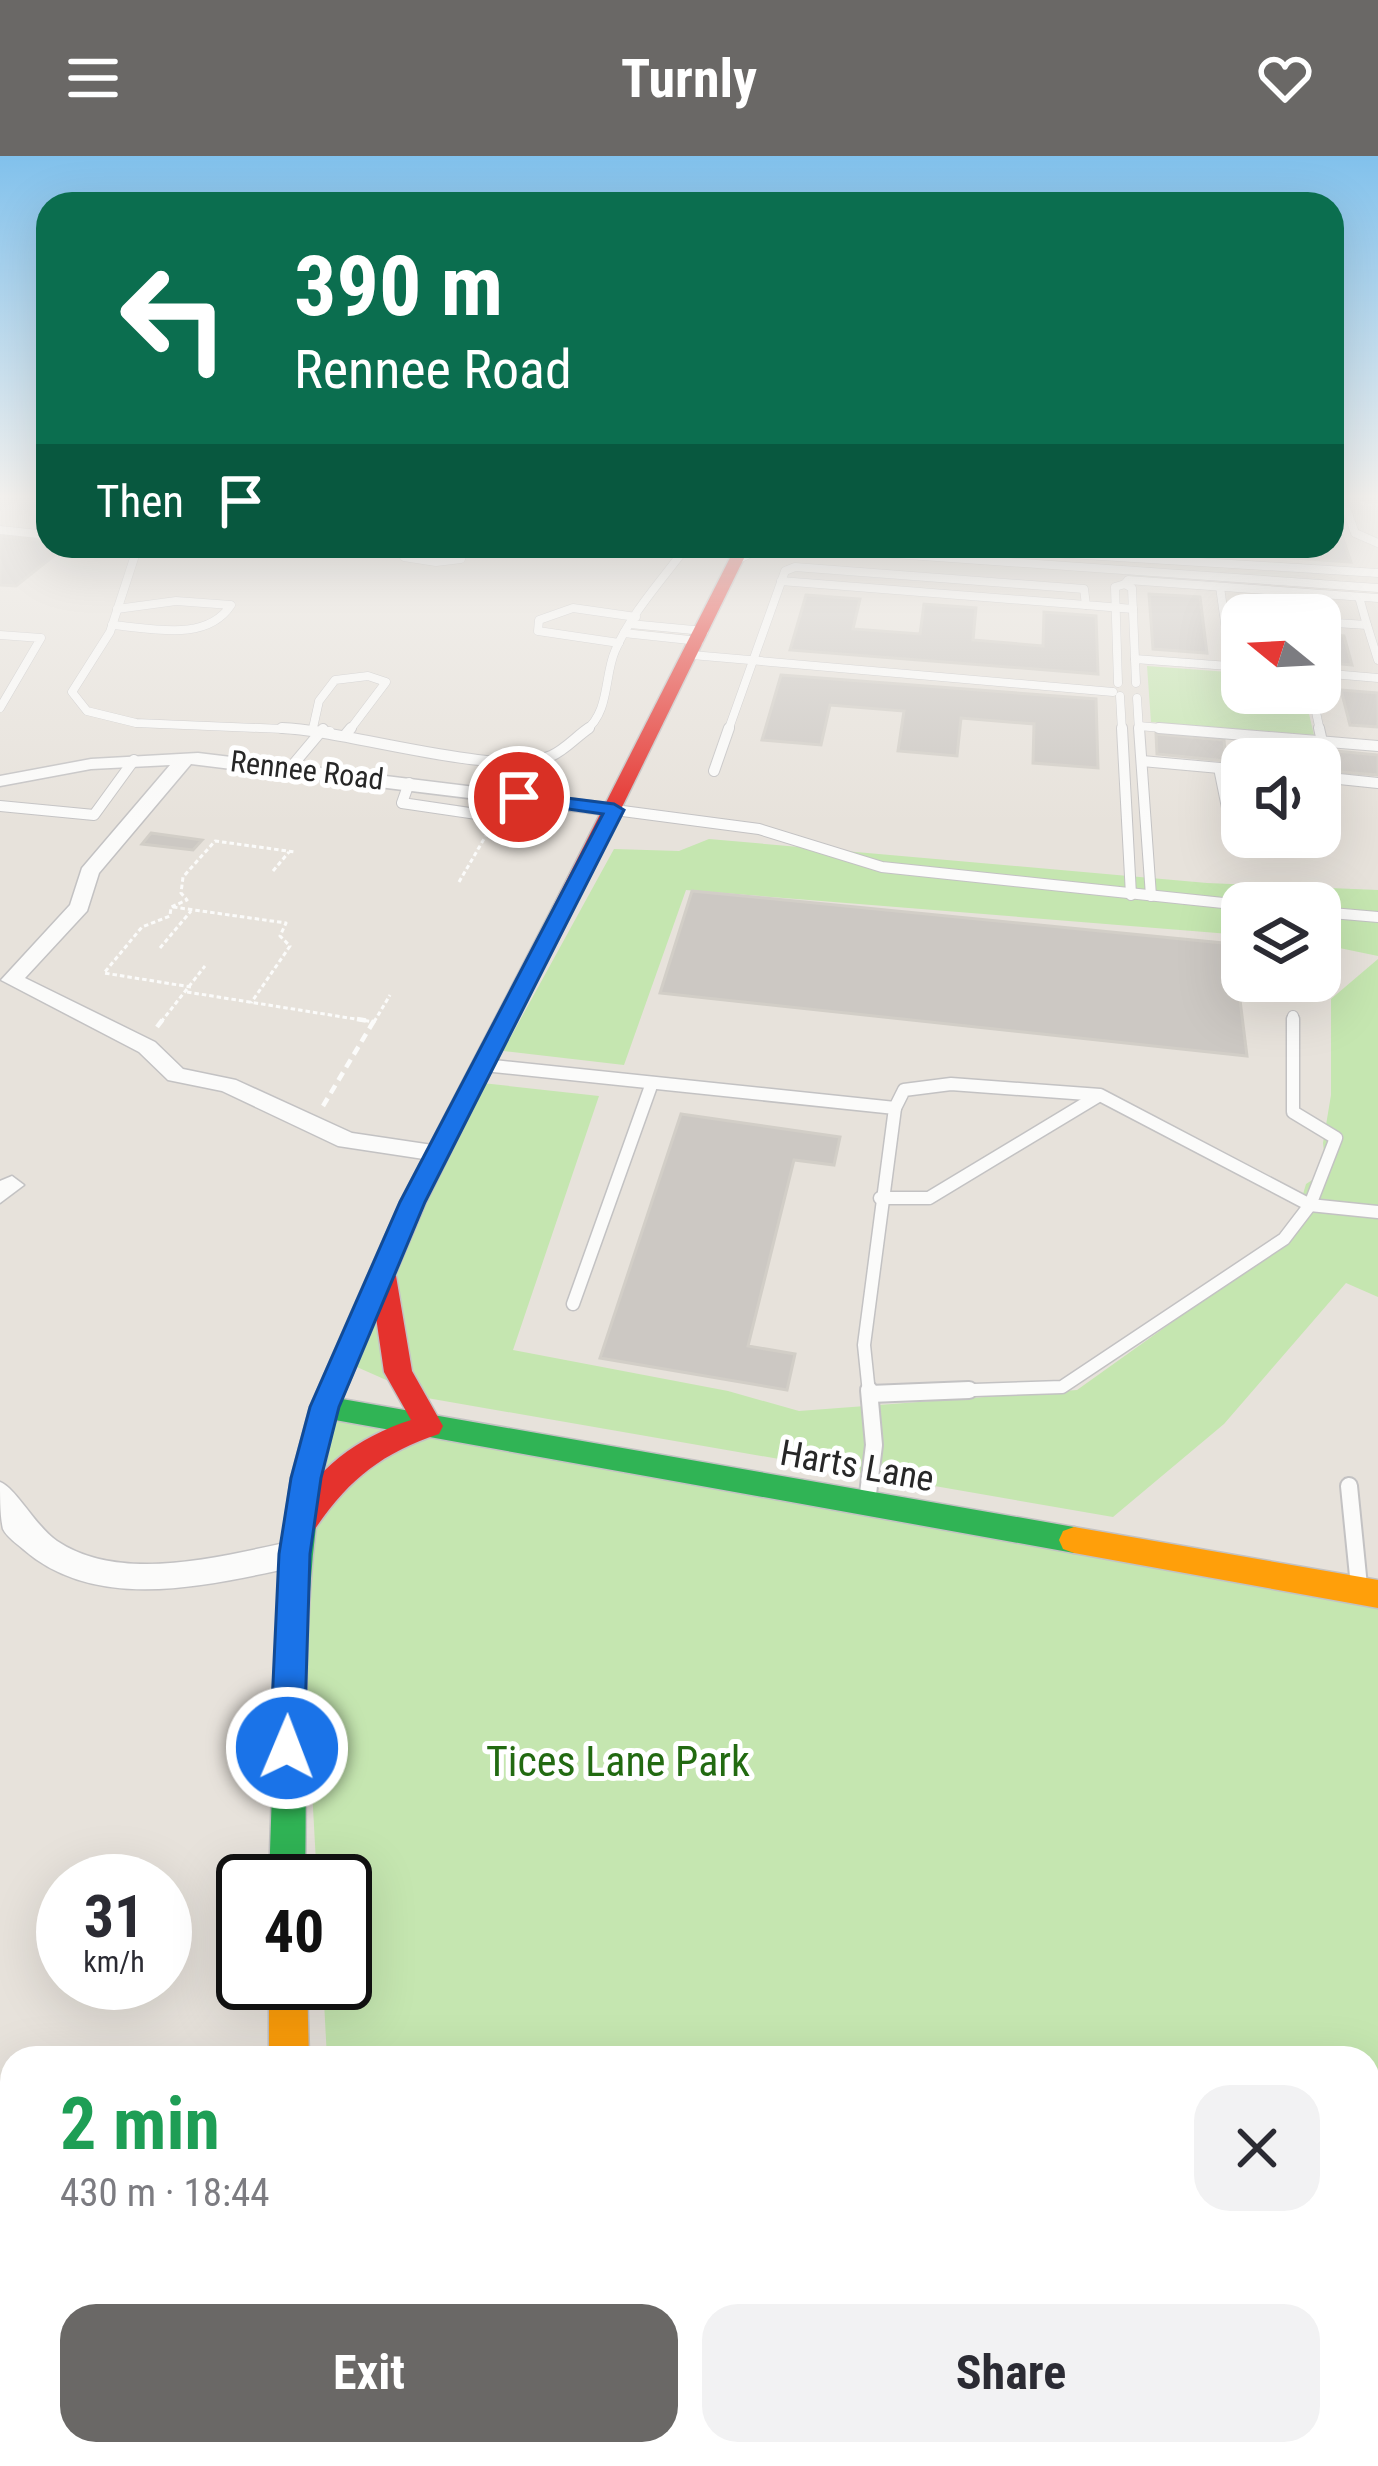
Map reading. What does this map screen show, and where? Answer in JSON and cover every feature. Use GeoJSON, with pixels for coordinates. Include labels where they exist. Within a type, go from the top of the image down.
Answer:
{"type":"FeatureCollection","features":[{"type":"Feature","properties":{"kind":"street"},"geometry":{"type":"LineString","coordinates":[[287,1854],[297,1541],[324,1407],[437,1154],[715,608]]}},
{"type":"Feature","properties":{"kind":"street"},"geometry":{"type":"LineString","coordinates":[[186,758],[88,872],[80,907],[12,980],[140,1042],[176,1075],[227,1084],[347,1140],[437,1154]]}},
{"type":"Feature","properties":{"kind":"street","name":"Rennee Road"},"geometry":{"type":"LineString","coordinates":[[0,782],[134,760],[186,758],[291,767],[614,810]]}},
{"type":"Feature","properties":{"kind":"street"},"geometry":{"type":"LineString","coordinates":[[0,1495],[19,1528],[93,1573],[206,1572],[297,1541],[356,1452],[389,1436],[429,1426],[401,1390],[390,1351],[382,1270]]}},
{"type":"Feature","properties":{"kind":"street","name":"Harts Lane"},"geometry":{"type":"LineString","coordinates":[[324,1407],[1369,1593]]}},
{"type":"Feature","properties":{"kind":"street"},"geometry":{"type":"LineString","coordinates":[[289,2010],[290,2046]]}},
{"type":"Feature","properties":{"kind":"lane"},"geometry":{"type":"LineString","coordinates":[[126,608],[117,609],[72,692],[87,711],[136,723],[318,729],[419,751],[509,762],[550,758],[594,724],[627,629],[642,608]]}},
{"type":"Feature","properties":{"kind":"lane"},"geometry":{"type":"LineString","coordinates":[[112,625],[210,625],[230,608]]}},
{"type":"Feature","properties":{"kind":"lane"},"geometry":{"type":"LineString","coordinates":[[561,608],[539,620],[538,632],[627,629]]}},
{"type":"Feature","properties":{"kind":"lane"},"geometry":{"type":"LineString","coordinates":[[569,608],[627,629],[699,642],[755,661],[1116,689],[1137,698]]}},
{"type":"Feature","properties":{"kind":"lane"},"geometry":{"type":"LineString","coordinates":[[714,772],[772,608]]}},
{"type":"Feature","properties":{"kind":"lane"},"geometry":{"type":"LineString","coordinates":[[1131,895],[1116,689],[1116,608],[1133,609],[1136,683]]}},
{"type":"Feature","properties":{"kind":"lane"},"geometry":{"type":"LineString","coordinates":[[1362,608],[1378,660]]}},
{"type":"Feature","properties":{"kind":"lane"},"geometry":{"type":"LineString","coordinates":[[1341,623],[1367,625]]}},
{"type":"Feature","properties":{"kind":"lane"},"geometry":{"type":"LineString","coordinates":[[0,635],[40,638],[0,708]]}},
{"type":"Feature","properties":{"kind":"lane"},"geometry":{"type":"LineString","coordinates":[[1135,659],[1221,666]]}},
{"type":"Feature","properties":{"kind":"lane"},"geometry":{"type":"LineString","coordinates":[[1341,675],[1378,678]]}},
{"type":"Feature","properties":{"kind":"lane"},"geometry":{"type":"LineString","coordinates":[[291,767],[318,729],[319,701],[334,680],[350,676],[382,679],[387,685],[346,734]]}},
{"type":"Feature","properties":{"kind":"lane"},"geometry":{"type":"LineString","coordinates":[[1116,689],[1136,683],[1147,690],[1137,698]]}},
{"type":"Feature","properties":{"kind":"lane"},"geometry":{"type":"LineString","coordinates":[[1137,698],[1151,896]]}},
{"type":"Feature","properties":{"kind":"lane"},"geometry":{"type":"LineString","coordinates":[[1139,726],[1286,738]]}},
{"type":"Feature","properties":{"kind":"lane"},"geometry":{"type":"LineString","coordinates":[[1341,743],[1378,746]]}},
{"type":"Feature","properties":{"kind":"lane"},"geometry":{"type":"LineString","coordinates":[[0,806],[94,815],[134,760]]}},
{"type":"Feature","properties":{"kind":"lane"},"geometry":{"type":"LineString","coordinates":[[1124,772],[1142,767],[1219,767],[1221,777]]}},
{"type":"Feature","properties":{"kind":"lane"},"geometry":{"type":"LineString","coordinates":[[1341,780],[1378,783]]}},
{"type":"Feature","properties":{"kind":"lane"},"geometry":{"type":"LineString","coordinates":[[409,783],[402,803],[497,817],[535,820],[555,802]]}},
{"type":"Feature","properties":{"kind":"lane"},"geometry":{"type":"LineString","coordinates":[[614,810],[741,825],[882,867],[1221,903]]}},
{"type":"Feature","properties":{"kind":"lane"},"geometry":{"type":"LineString","coordinates":[[1341,914],[1378,917]]}},
{"type":"Feature","properties":{"kind":"lane"},"geometry":{"type":"LineString","coordinates":[[870,1394],[1062,1387],[1284,1239],[1310,1205],[1336,1138],[1292,1112],[1293,1016]]}},
{"type":"Feature","properties":{"kind":"lane"},"geometry":{"type":"LineString","coordinates":[[484,1065],[895,1108]]}},
{"type":"Feature","properties":{"kind":"lane"},"geometry":{"type":"LineString","coordinates":[[573,1304],[652,1083]]}},
{"type":"Feature","properties":{"kind":"lane"},"geometry":{"type":"LineString","coordinates":[[867,1504],[874,1445],[864,1345],[880,1198],[895,1108],[904,1090],[951,1084],[1100,1095],[1310,1205],[1378,1212]]}},
{"type":"Feature","properties":{"kind":"lane"},"geometry":{"type":"LineString","coordinates":[[880,1198],[929,1198],[1100,1095]]}},
{"type":"Feature","properties":{"kind":"lane"},"geometry":{"type":"LineString","coordinates":[[1349,1486],[1369,1593]]}},
{"type":"Feature","properties":{"kind":"path"},"geometry":{"type":"LineString","coordinates":[[459,882],[497,817]]}},
{"type":"Feature","properties":{"kind":"path"},"geometry":{"type":"LineString","coordinates":[[171,907],[188,900],[181,892],[183,877],[215,841],[292,852],[273,871]]}},
{"type":"Feature","properties":{"kind":"path"},"geometry":{"type":"LineString","coordinates":[[171,907],[286,923],[280,936],[290,946],[251,1003]]}},
{"type":"Feature","properties":{"kind":"path"},"geometry":{"type":"LineString","coordinates":[[171,907],[170,916],[142,928],[104,973],[374,1022]]}},
{"type":"Feature","properties":{"kind":"path"},"geometry":{"type":"LineString","coordinates":[[160,948],[192,910]]}},
{"type":"Feature","properties":{"kind":"path"},"geometry":{"type":"LineString","coordinates":[[140,1042],[205,966]]}},
{"type":"Feature","properties":{"kind":"path"},"geometry":{"type":"LineString","coordinates":[[297,1120],[326,1103],[390,995]]}},
{"type":"Feature","properties":{"kind":"green space"},"geometry":{"type":"Polygon","coordinates":[[[1147,666],[1221,671],[1221,714],[1309,714],[1314,735],[1151,722],[1147,666]]]}},
{"type":"Feature","properties":{"kind":"green space"},"geometry":{"type":"Polygon","coordinates":[[[709,839],[1221,884],[1221,933],[686,890],[624,1065],[503,1051],[614,849],[679,851],[709,839]]]}},
{"type":"Feature","properties":{"kind":"green space"},"geometry":{"type":"Polygon","coordinates":[[[1341,888],[1378,890],[1378,956],[1341,948],[1341,888]]]}},
{"type":"Feature","properties":{"kind":"green space"},"geometry":{"type":"Polygon","coordinates":[[[1378,959],[1378,1297],[1346,1283],[1224,1424],[1113,1517],[427,1398],[350,1364],[482,1083],[599,1096],[513,1350],[728,1391],[799,1411],[1077,1390],[1290,1238],[1306,1184],[1326,1171],[1323,1143],[1331,1095],[1331,1002],[1341,1002],[1341,990],[1378,959]]]}},
{"type":"Feature","properties":{"kind":"green space","name":"Tices Lane Park"},"geometry":{"type":"Polygon","coordinates":[[[324,1407],[1378,1594],[1378,2046],[326,2046],[324,2010],[372,2010],[372,1854],[316,1854],[301,1588],[324,1407]]]}},
{"type":"Feature","properties":{"kind":"building"},"geometry":{"type":"Polygon","coordinates":[[[802,608],[858,608],[853,629],[920,634],[923,608],[976,608],[973,640],[1043,646],[1044,612],[1096,616],[1098,674],[790,650],[802,608]]]}},
{"type":"Feature","properties":{"kind":"building"},"geometry":{"type":"Polygon","coordinates":[[[1150,608],[1201,608],[1207,653],[1153,649],[1150,608]]]}},
{"type":"Feature","properties":{"kind":"building"},"geometry":{"type":"Polygon","coordinates":[[[1341,636],[1344,636],[1352,665],[1341,664],[1341,636]]]}},
{"type":"Feature","properties":{"kind":"building"},"geometry":{"type":"Polygon","coordinates":[[[781,675],[1096,699],[1098,768],[1033,763],[1034,724],[961,718],[957,756],[898,751],[904,711],[830,705],[821,745],[762,740],[781,675]]]}},
{"type":"Feature","properties":{"kind":"building"},"geometry":{"type":"Polygon","coordinates":[[[1341,690],[1378,693],[1378,727],[1350,725],[1341,690]]]}},
{"type":"Feature","properties":{"kind":"building"},"geometry":{"type":"Polygon","coordinates":[[[1156,734],[1221,740],[1221,760],[1157,754],[1156,734]]]}},
{"type":"Feature","properties":{"kind":"building"},"geometry":{"type":"Polygon","coordinates":[[[1341,751],[1378,755],[1378,775],[1341,772],[1341,751]]]}},
{"type":"Feature","properties":{"kind":"building"},"geometry":{"type":"Polygon","coordinates":[[[151,833],[202,840],[193,850],[142,844],[151,833]]]}},
{"type":"Feature","properties":{"kind":"building"},"geometry":{"type":"Polygon","coordinates":[[[692,891],[1221,943],[1221,1002],[1240,1002],[1247,1056],[660,993],[692,891]]]}},
{"type":"Feature","properties":{"kind":"building"},"geometry":{"type":"Polygon","coordinates":[[[681,1114],[840,1137],[834,1165],[794,1160],[748,1346],[795,1354],[787,1390],[600,1358],[681,1114]]]}},
{"type":"Feature","properties":{"kind":"traffic: fast"},"geometry":{"type":"LineString","coordinates":[[288,1854],[295,1554],[306,1478],[324,1407],[365,1313]]}},
{"type":"Feature","properties":{"kind":"traffic: fast"},"geometry":{"type":"LineString","coordinates":[[324,1407],[1074,1540]]}},
{"type":"Feature","properties":{"kind":"traffic: slow"},"geometry":{"type":"LineString","coordinates":[[365,1313],[413,1202],[563,907]]}},
{"type":"Feature","properties":{"kind":"traffic: slow"},"geometry":{"type":"LineString","coordinates":[[1074,1540],[1378,1594]]}},
{"type":"Feature","properties":{"kind":"traffic: slow"},"geometry":{"type":"LineString","coordinates":[[288,2010],[289,2046]]}},
{"type":"Feature","properties":{"kind":"traffic: jam"},"geometry":{"type":"LineString","coordinates":[[563,907],[712,608]]}},
{"type":"Feature","properties":{"kind":"traffic: jam"},"geometry":{"type":"LineString","coordinates":[[304,1520],[356,1459],[387,1441],[429,1426],[398,1372],[383,1276]]}},
{"type":"Feature","properties":{"kind":"route"},"geometry":{"type":"LineString","coordinates":[[287,1748],[295,1554],[306,1478],[324,1407],[412,1202],[614,810],[519,797]]}}]}
